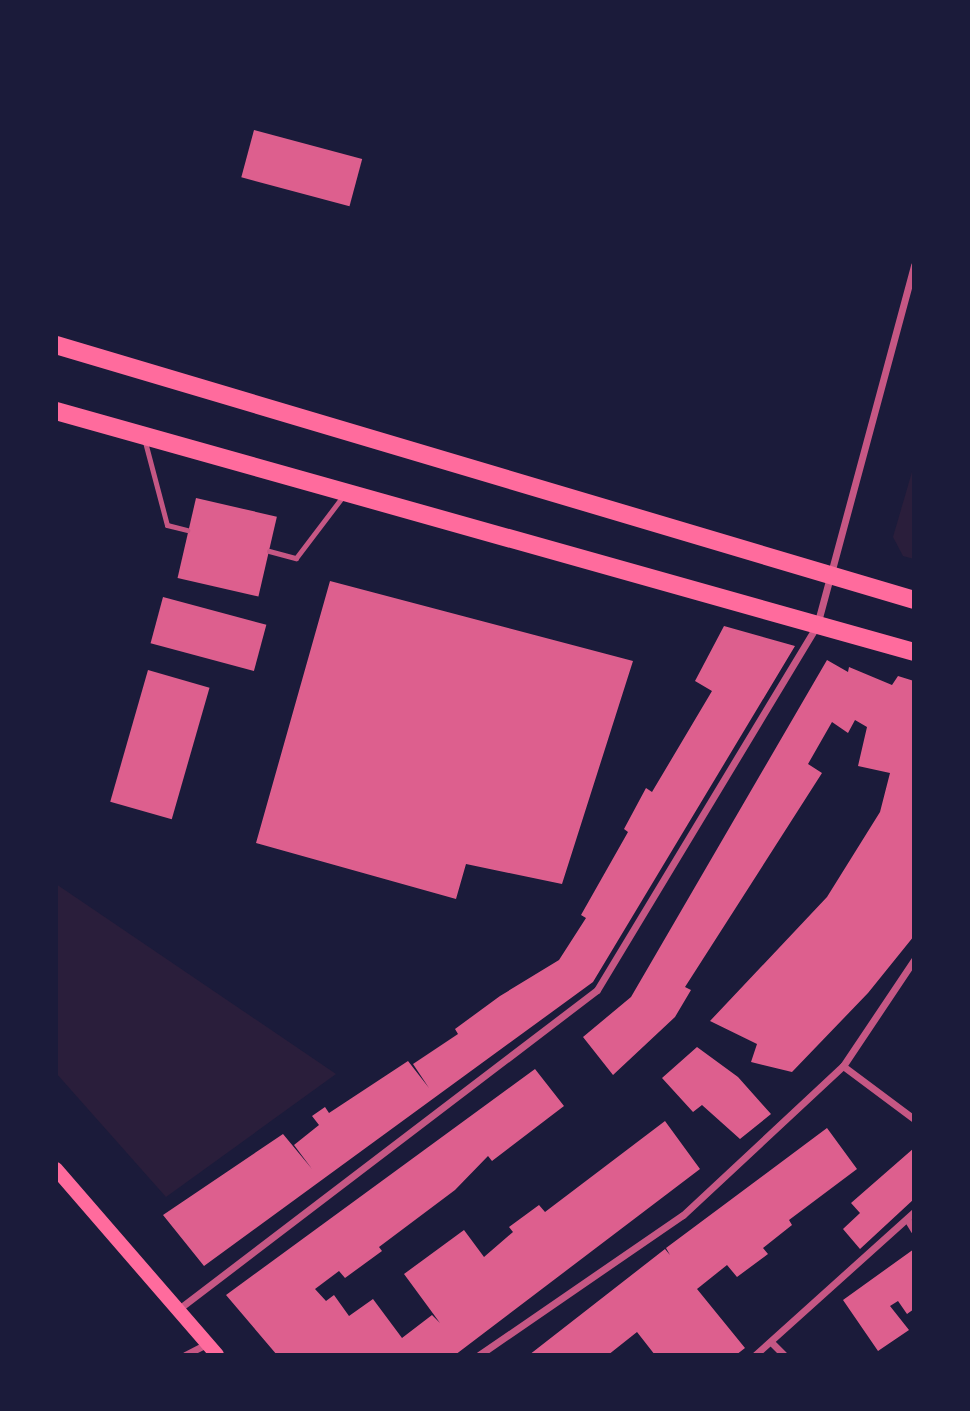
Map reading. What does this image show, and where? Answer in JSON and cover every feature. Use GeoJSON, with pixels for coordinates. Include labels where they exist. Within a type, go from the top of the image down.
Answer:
{"type":"FeatureCollection","features":[{"type":"Feature","properties":{"kind":"main road"},"geometry":{"type":"LineString","coordinates":[[56,345],[914,600]]}},
{"type":"Feature","properties":{"kind":"main road"},"geometry":{"type":"LineString","coordinates":[[56,411],[914,652]]}},
{"type":"Feature","properties":{"kind":"main road"},"geometry":{"type":"LineString","coordinates":[[56,1169],[180,1308],[217,1355]]}},
{"type":"Feature","properties":{"kind":"street"},"geometry":{"type":"LineString","coordinates":[[180,1308],[597,990],[817,625],[914,265]]}},
{"type":"Feature","properties":{"kind":"street"},"geometry":{"type":"LineString","coordinates":[[480,1355],[683,1215],[843,1066],[914,960]]}},
{"type":"Feature","properties":{"kind":"street"},"geometry":{"type":"LineString","coordinates":[[843,1066],[914,1119]]}},
{"type":"Feature","properties":{"kind":"street"},"geometry":{"type":"LineString","coordinates":[[755,1355],[914,1212]]}},
{"type":"Feature","properties":{"kind":"street"},"geometry":{"type":"LineString","coordinates":[[907,1219],[914,1230]]}},
{"type":"Feature","properties":{"kind":"street"},"geometry":{"type":"LineString","coordinates":[[771,1342],[784,1355]]}},
{"type":"Feature","properties":{"kind":"street"},"geometry":{"type":"LineString","coordinates":[[185,1355],[207,1344]]}},
{"type":"Feature","properties":{"kind":"lane"},"geometry":{"type":"LineString","coordinates":[[143,435],[166,525],[187,530]]}},
{"type":"Feature","properties":{"kind":"lane"},"geometry":{"type":"LineString","coordinates":[[269,551],[296,558],[346,492]]}},
{"type":"Feature","properties":{"kind":"shaded area"},"geometry":{"type":"Polygon","coordinates":[[[914,465],[914,559],[903,556],[893,537],[914,465]]]}},
{"type":"Feature","properties":{"kind":"shaded area"},"geometry":{"type":"Polygon","coordinates":[[[56,884],[336,1074],[166,1197],[56,1073],[56,884]]]}},
{"type":"Feature","properties":{"kind":"building"},"geometry":{"type":"Polygon","coordinates":[[[254,130],[362,159],[350,206],[241,177],[254,130]]]}},
{"type":"Feature","properties":{"kind":"building"},"geometry":{"type":"Polygon","coordinates":[[[196,498],[277,517],[258,597],[178,578],[196,498]]]}},
{"type":"Feature","properties":{"kind":"building"},"geometry":{"type":"Polygon","coordinates":[[[330,581],[633,661],[562,884],[466,864],[456,899],[256,843],[330,581]]]}},
{"type":"Feature","properties":{"kind":"building"},"geometry":{"type":"Polygon","coordinates":[[[163,597],[266,625],[254,671],[151,643],[163,597]]]}},
{"type":"Feature","properties":{"kind":"building"},"geometry":{"type":"Polygon","coordinates":[[[724,626],[795,646],[593,982],[204,1266],[163,1215],[283,1134],[312,1169],[294,1145],[319,1125],[312,1116],[325,1107],[329,1113],[408,1061],[429,1088],[413,1064],[458,1034],[455,1029],[500,996],[559,960],[586,918],[581,915],[628,832],[624,829],[646,788],[652,792],[712,691],[695,681],[724,626]]]}},
{"type":"Feature","properties":{"kind":"building"},"geometry":{"type":"Polygon","coordinates":[[[827,660],[848,672],[849,667],[892,685],[898,676],[914,681],[914,936],[868,993],[792,1072],[751,1062],[757,1044],[710,1021],[827,897],[880,812],[890,773],[858,766],[867,727],[855,720],[848,733],[832,722],[808,764],[822,773],[685,987],[691,990],[675,1017],[613,1075],[583,1037],[631,997],[827,660]]]}},
{"type":"Feature","properties":{"kind":"building"},"geometry":{"type":"Polygon","coordinates":[[[148,670],[210,688],[172,819],[110,802],[148,670]]]}},
{"type":"Feature","properties":{"kind":"building"},"geometry":{"type":"Polygon","coordinates":[[[697,1047],[738,1077],[771,1114],[740,1139],[702,1105],[693,1112],[662,1078],[697,1047]]]}},
{"type":"Feature","properties":{"kind":"building"},"geometry":{"type":"Polygon","coordinates":[[[535,1069],[564,1106],[492,1161],[488,1156],[455,1190],[379,1247],[382,1251],[345,1278],[339,1271],[315,1289],[326,1301],[334,1295],[349,1316],[373,1299],[402,1338],[432,1315],[440,1323],[404,1274],[464,1230],[484,1257],[513,1232],[509,1227],[539,1205],[545,1212],[665,1121],[700,1169],[455,1355],[277,1355],[226,1295],[535,1069]]]}},
{"type":"Feature","properties":{"kind":"building"},"geometry":{"type":"Polygon","coordinates":[[[827,1128],[857,1169],[789,1220],[792,1225],[763,1248],[768,1254],[737,1277],[727,1265],[697,1289],[745,1348],[736,1355],[655,1355],[637,1332],[608,1355],[529,1355],[665,1249],[670,1255],[666,1248],[827,1128]]]}},
{"type":"Feature","properties":{"kind":"building"},"geometry":{"type":"Polygon","coordinates":[[[914,1148],[914,1199],[860,1249],[843,1229],[860,1213],[851,1203],[914,1148]]]}},
{"type":"Feature","properties":{"kind":"building"},"geometry":{"type":"Polygon","coordinates":[[[914,1249],[914,1309],[907,1314],[898,1301],[890,1306],[909,1330],[878,1351],[843,1300],[914,1249]]]}}]}
